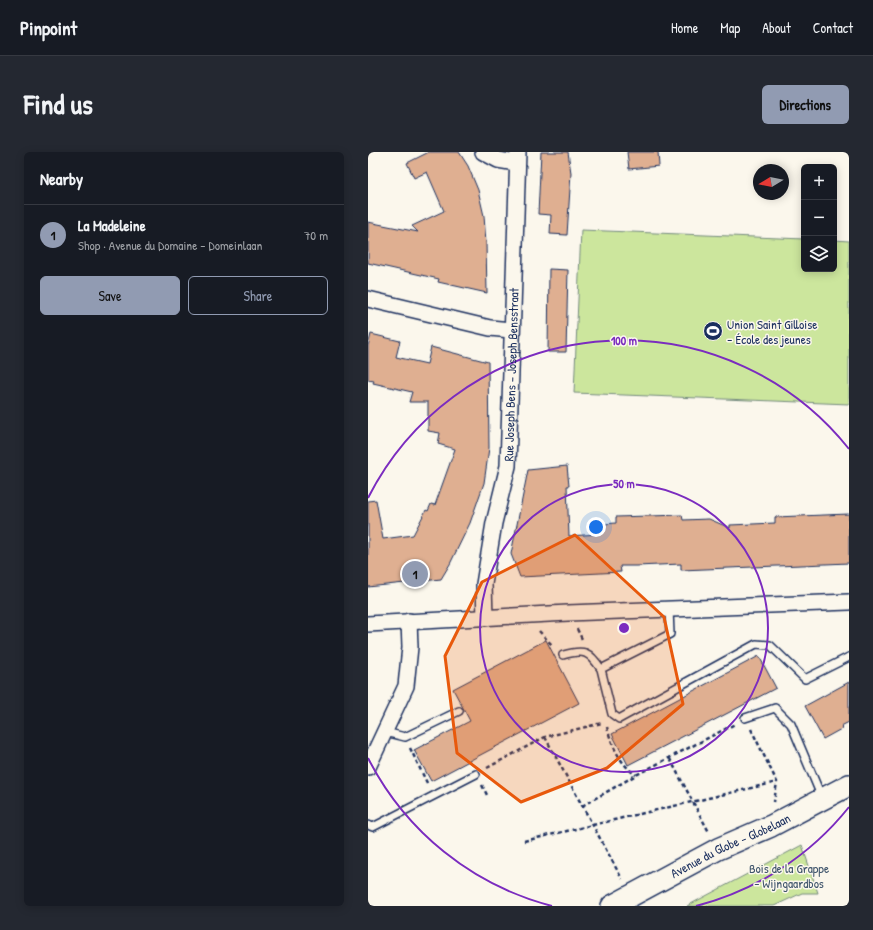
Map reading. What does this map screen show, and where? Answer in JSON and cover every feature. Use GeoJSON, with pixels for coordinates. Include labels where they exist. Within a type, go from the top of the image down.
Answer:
{"type":"FeatureCollection","features":[{"type":"Feature","properties":{"kind":"street","name":"Rue Joseph Bens - Joseph Bensstraat"},"geometry":{"type":"LineString","coordinates":[[483,152],[498,160],[517,158],[508,466],[494,523],[484,584],[485,618]]}},
{"type":"Feature","properties":{"kind":"street"},"geometry":{"type":"LineString","coordinates":[[368,299],[490,328],[511,330]]}},
{"type":"Feature","properties":{"kind":"street"},"geometry":{"type":"LineString","coordinates":[[368,624],[524,617],[568,613],[849,602]]}},
{"type":"Feature","properties":{"kind":"street"},"geometry":{"type":"LineString","coordinates":[[368,767],[406,686],[410,647],[409,621]]}},
{"type":"Feature","properties":{"kind":"street","name":"Avenue du Globe - Globelaan"},"geometry":{"type":"LineString","coordinates":[[612,906],[718,849],[771,826],[849,785]]}},
{"type":"Feature","properties":{"kind":"lane"},"geometry":{"type":"LineString","coordinates":[[601,669],[670,634],[669,609]]}},
{"type":"Feature","properties":{"kind":"lane"},"geometry":{"type":"LineString","coordinates":[[563,656],[578,651],[592,655],[601,669],[612,714],[619,719],[756,644],[770,645],[805,680],[849,657]]}},
{"type":"Feature","properties":{"kind":"lane"},"geometry":{"type":"LineString","coordinates":[[745,718],[775,708],[791,724],[823,800]]}},
{"type":"Feature","properties":{"kind":"lane"},"geometry":{"type":"LineString","coordinates":[[385,732],[405,737],[459,711]]}},
{"type":"Feature","properties":{"kind":"lane"},"geometry":{"type":"LineString","coordinates":[[368,825],[373,827],[476,774]]}},
{"type":"Feature","properties":{"kind":"path"},"geometry":{"type":"LineString","coordinates":[[568,613],[592,655]]}},
{"type":"Feature","properties":{"kind":"path"},"geometry":{"type":"LineString","coordinates":[[524,617],[563,656]]}},
{"type":"Feature","properties":{"kind":"path"},"geometry":{"type":"LineString","coordinates":[[582,806],[636,775],[670,759],[745,718],[777,782],[771,826]]}},
{"type":"Feature","properties":{"kind":"path"},"geometry":{"type":"LineString","coordinates":[[487,795],[476,774],[545,737],[606,722],[610,739],[624,767],[636,775]]}},
{"type":"Feature","properties":{"kind":"path"},"geometry":{"type":"LineString","coordinates":[[402,736],[407,742],[434,796]]}},
{"type":"Feature","properties":{"kind":"path"},"geometry":{"type":"LineString","coordinates":[[545,737],[630,896]]}},
{"type":"Feature","properties":{"kind":"path"},"geometry":{"type":"LineString","coordinates":[[670,759],[718,849]]}},
{"type":"Feature","properties":{"kind":"path"},"geometry":{"type":"LineString","coordinates":[[524,841],[694,803],[777,782]]}},
{"type":"Feature","properties":{"kind":"highlighted area"},"geometry":{"type":"Polygon","coordinates":[[[575,535],[664,617],[683,704],[607,768],[521,802],[457,753],[445,656],[482,582],[575,535]]]}},
{"type":"Feature","properties":{"kind":"green space","name":"Union Saint Gilloise – École des jeunes"},"geometry":{"type":"Polygon","coordinates":[[[581,230],[801,239],[801,272],[837,272],[837,240],[849,241],[849,404],[574,393],[581,230]]]}},
{"type":"Feature","properties":{"kind":"green space","name":"Bois de la Grappe - Wijngaardbos"},"geometry":{"type":"Polygon","coordinates":[[[802,845],[818,893],[802,893],[774,906],[687,906],[802,845]]]}},
{"type":"Feature","properties":{"kind":"building"},"geometry":{"type":"Polygon","coordinates":[[[429,152],[459,152],[468,166],[478,190],[484,216],[487,293],[438,282],[439,279],[368,263],[368,222],[418,232],[412,226],[444,211],[427,172],[414,178],[407,163],[429,152]]]}},
{"type":"Feature","properties":{"kind":"building"},"geometry":{"type":"Polygon","coordinates":[[[541,152],[568,152],[571,173],[567,235],[550,234],[551,215],[538,214],[541,152]]]}},
{"type":"Feature","properties":{"kind":"building"},"geometry":{"type":"Polygon","coordinates":[[[627,152],[658,152],[659,166],[629,169],[627,152]]]}},
{"type":"Feature","properties":{"kind":"building"},"geometry":{"type":"Polygon","coordinates":[[[549,269],[568,270],[566,352],[548,352],[549,269]]]}},
{"type":"Feature","properties":{"kind":"building"},"geometry":{"type":"Polygon","coordinates":[[[371,334],[400,341],[396,357],[427,364],[431,347],[488,362],[489,448],[484,483],[470,523],[441,579],[368,587],[368,501],[376,500],[383,539],[413,535],[426,510],[428,511],[431,504],[435,505],[455,449],[438,444],[440,433],[428,431],[428,402],[409,402],[412,392],[373,383],[374,381],[368,380],[368,346],[371,334]]]}},
{"type":"Feature","properties":{"kind":"building"},"geometry":{"type":"Polygon","coordinates":[[[567,466],[569,486],[567,486],[569,536],[599,534],[599,527],[605,527],[604,524],[616,523],[616,517],[682,515],[683,520],[709,519],[730,528],[730,525],[775,523],[775,517],[849,514],[849,563],[681,570],[681,564],[620,566],[621,572],[520,577],[511,554],[528,470],[567,466]]]}},
{"type":"Feature","properties":{"kind":"building"},"geometry":{"type":"Polygon","coordinates":[[[546,640],[579,703],[431,781],[414,750],[470,721],[453,689],[546,640]]]}},
{"type":"Feature","properties":{"kind":"building"},"geometry":{"type":"Polygon","coordinates":[[[759,656],[776,688],[628,765],[612,734],[759,656]]]}},
{"type":"Feature","properties":{"kind":"building"},"geometry":{"type":"Polygon","coordinates":[[[849,682],[849,722],[841,726],[843,728],[823,739],[805,706],[849,682]]]}},
{"type":"Feature","properties":{"kind":"place","name":"Union Saint Gilloise – École des jeunes"},"geometry":{"type":"Point","coordinates":[713,331]}},
{"type":"Feature","properties":{"kind":"place","name":"La Madeleine"},"geometry":{"type":"Point","coordinates":[415,574]}}]}
